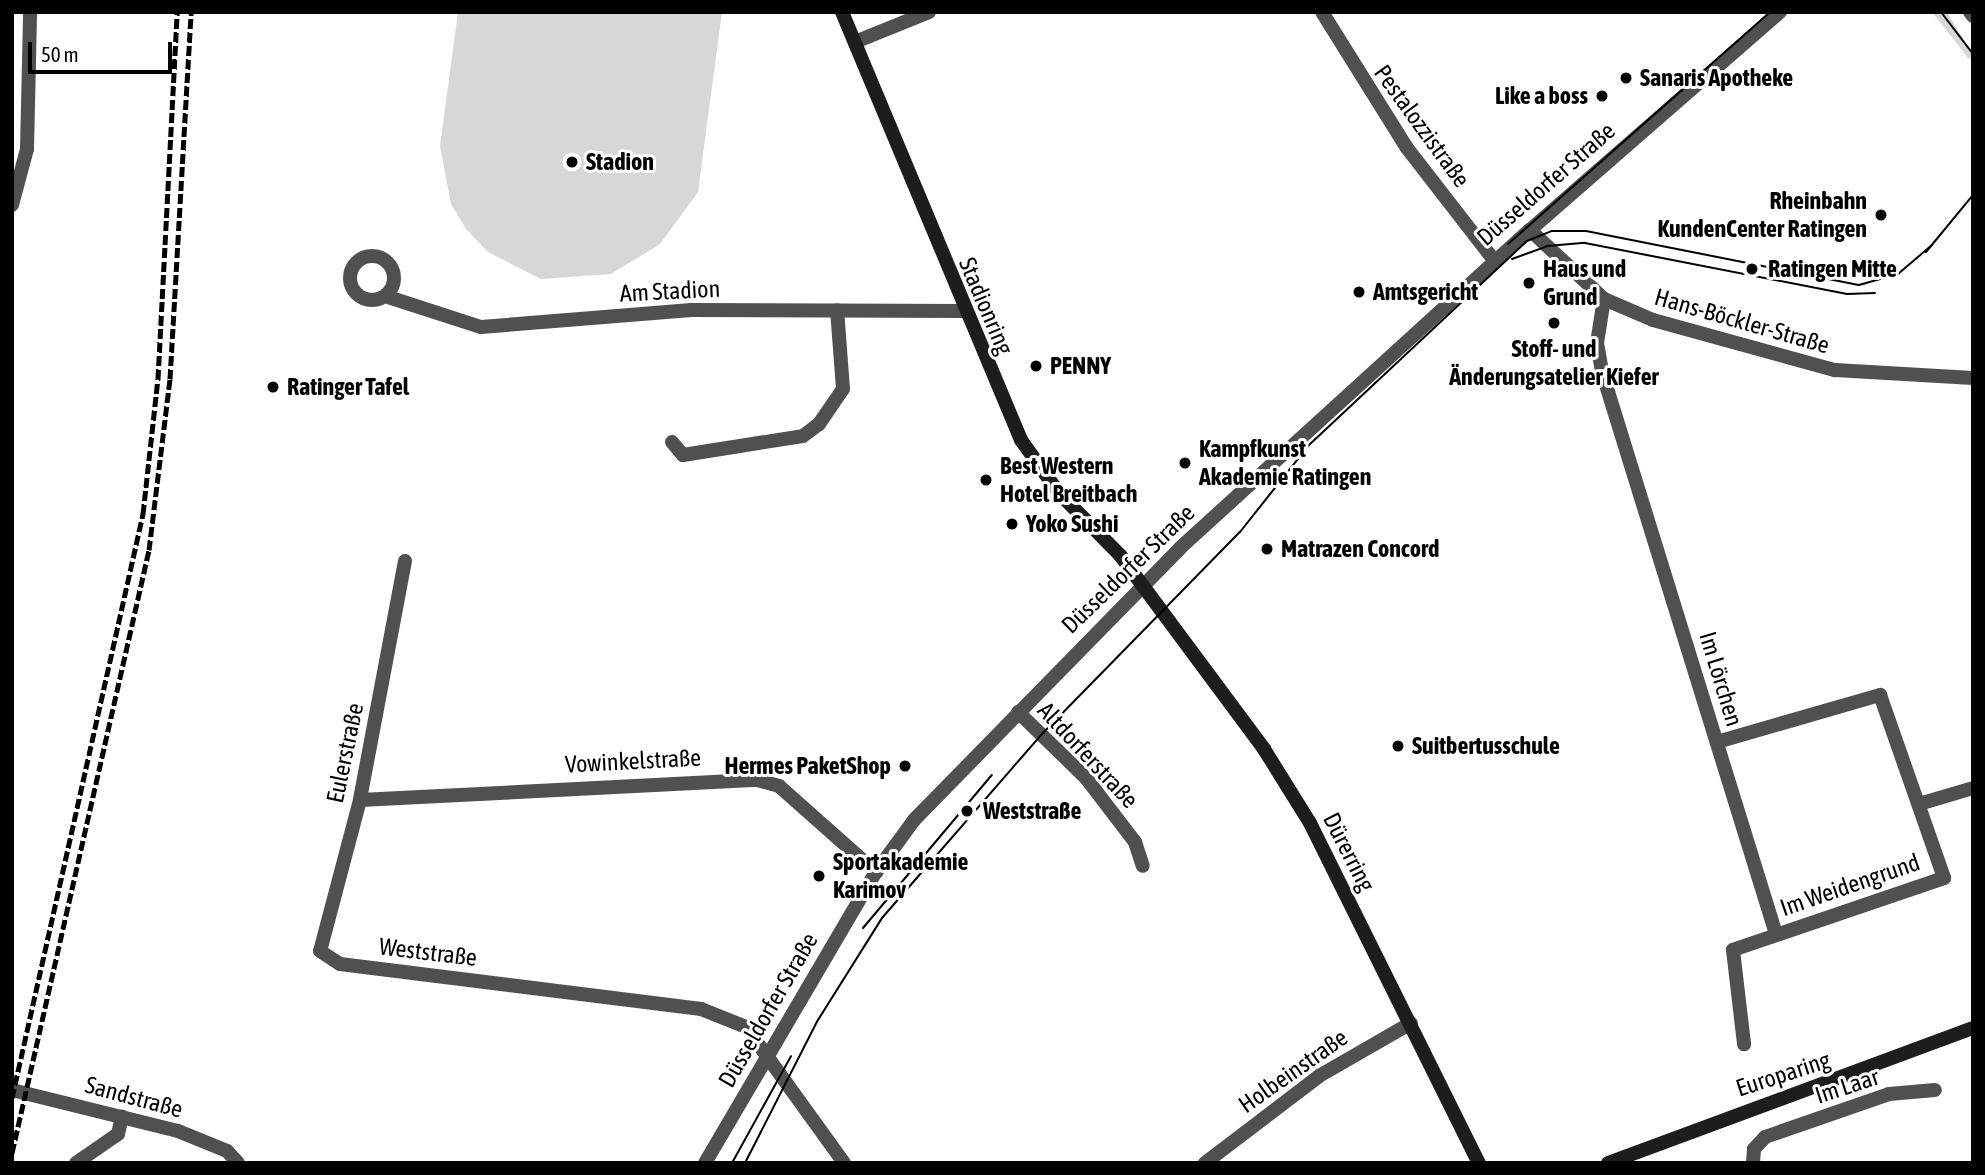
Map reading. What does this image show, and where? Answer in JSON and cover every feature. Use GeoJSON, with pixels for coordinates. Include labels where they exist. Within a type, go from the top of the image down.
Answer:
{"type":"FeatureCollection","features":[{"type":"Feature","properties":{"kind":"main road","name":"Stadionring"},"geometry":{"type":"LineString","coordinates":[[842,12],[963,311],[1021,440],[1141,585]]}},
{"type":"Feature","properties":{"kind":"main road","name":"Dürerring"},"geometry":{"type":"LineString","coordinates":[[1141,585],[1293,795],[1411,1023],[1479,1163]]}},
{"type":"Feature","properties":{"kind":"main road","name":"Europaring"},"geometry":{"type":"LineString","coordinates":[[1608,1163],[1973,1028]]}},
{"type":"Feature","properties":{"kind":"street"},"geometry":{"type":"LineString","coordinates":[[12,205],[27,149],[30,12]]}},
{"type":"Feature","properties":{"kind":"street"},"geometry":{"type":"LineString","coordinates":[[855,42],[929,12]]}},
{"type":"Feature","properties":{"kind":"street","name":"Pestalozzistraße"},"geometry":{"type":"LineString","coordinates":[[1322,12],[1386,118],[1494,260]]}},
{"type":"Feature","properties":{"kind":"street","name":"Düsseldorfer Straße"},"geometry":{"type":"LineString","coordinates":[[705,1163],[876,872],[914,820],[1141,585],[1494,260],[1780,12]]}},
{"type":"Feature","properties":{"kind":"street","name":"Hans-Böckler-Straße"},"geometry":{"type":"LineString","coordinates":[[1530,230],[1604,299],[1653,320],[1804,365],[1973,378]]}},
{"type":"Feature","properties":{"kind":"street","name":"Am Stadion"},"geometry":{"type":"LineString","coordinates":[[385,296],[481,327],[691,310],[963,311]]}},
{"type":"Feature","properties":{"kind":"street","name":"Im Lörchen"},"geometry":{"type":"LineString","coordinates":[[1604,299],[1597,343],[1602,372],[1776,934]]}},
{"type":"Feature","properties":{"kind":"street"},"geometry":{"type":"LineString","coordinates":[[672,442],[683,455],[803,436],[819,424],[843,389],[837,310]]}},
{"type":"Feature","properties":{"kind":"street","name":"Eulerstraße"},"geometry":{"type":"LineString","coordinates":[[320,951],[359,800],[405,561]]}},
{"type":"Feature","properties":{"kind":"street","name":"Im Weidengrund"},"geometry":{"type":"LineString","coordinates":[[1717,742],[1880,695],[1944,878],[1776,934]]}},
{"type":"Feature","properties":{"kind":"street","name":"Altdorferstraße"},"geometry":{"type":"LineString","coordinates":[[1018,712],[1086,778],[1135,842],[1143,866]]}},
{"type":"Feature","properties":{"kind":"street","name":"Vowinkelstraße"},"geometry":{"type":"LineString","coordinates":[[359,800],[757,780],[779,786],[876,872]]}},
{"type":"Feature","properties":{"kind":"street"},"geometry":{"type":"LineString","coordinates":[[1919,804],[1973,788]]}},
{"type":"Feature","properties":{"kind":"street"},"geometry":{"type":"LineString","coordinates":[[1744,1044],[1731,952],[1776,934]]}},
{"type":"Feature","properties":{"kind":"street","name":"Weststraße"},"geometry":{"type":"LineString","coordinates":[[320,951],[340,964],[701,1009],[746,1027],[769,1053],[844,1163]]}},
{"type":"Feature","properties":{"kind":"street","name":"Holbeinstraße"},"geometry":{"type":"LineString","coordinates":[[1205,1163],[1320,1076],[1411,1023]]}},
{"type":"Feature","properties":{"kind":"street","name":"Sandstraße"},"geometry":{"type":"LineString","coordinates":[[12,1090],[178,1131],[227,1151],[238,1163]]}},
{"type":"Feature","properties":{"kind":"street","name":"Im Laar"},"geometry":{"type":"LineString","coordinates":[[1753,1163],[1754,1149],[1765,1137],[1889,1094],[1935,1090]]}},
{"type":"Feature","properties":{"kind":"street"},"geometry":{"type":"LineString","coordinates":[[76,1163],[118,1134],[122,1116]]}},
{"type":"Feature","properties":{"kind":"shaded area","name":"Stadion"},"geometry":{"type":"Polygon","coordinates":[[[458,12],[722,12],[698,192],[660,244],[611,274],[541,279],[488,252],[466,229],[451,204],[440,146],[458,12]]]}},
{"type":"Feature","properties":{"kind":"shaded area"},"geometry":{"type":"Polygon","coordinates":[[[1932,12],[1947,12],[1973,56],[1969,59],[1932,12]]]}},
{"type":"Feature","properties":{"kind":"tram line"},"geometry":{"type":"LineString","coordinates":[[1508,244],[1770,12]]}},
{"type":"Feature","properties":{"kind":"tram line"},"geometry":{"type":"LineString","coordinates":[[1941,12],[1973,54]]}},
{"type":"Feature","properties":{"kind":"tram line"},"geometry":{"type":"LineString","coordinates":[[1926,252],[1973,195]]}},
{"type":"Feature","properties":{"kind":"tram line"},"geometry":{"type":"LineString","coordinates":[[745,1163],[818,1020],[882,918],[1042,734],[1240,532],[1309,445],[1527,241],[1552,231],[1586,231],[1859,285],[1898,274],[1932,245]]}},
{"type":"Feature","properties":{"kind":"tram line"},"geometry":{"type":"LineString","coordinates":[[1512,259],[1547,246],[1585,243],[1847,294],[1875,293]]}},
{"type":"Feature","properties":{"kind":"tram line"},"geometry":{"type":"LineString","coordinates":[[863,928],[992,775]]}},
{"type":"Feature","properties":{"kind":"tram line"},"geometry":{"type":"LineString","coordinates":[[732,1163],[791,1056]]}},
{"type":"Feature","properties":{"kind":"railway"},"geometry":{"type":"LineString","coordinates":[[12,1098],[143,514],[158,379],[177,12]]}},
{"type":"Feature","properties":{"kind":"railway"},"geometry":{"type":"LineString","coordinates":[[12,1153],[149,550],[170,379],[191,12]]}},
{"type":"Feature","properties":{"kind":"place","name":"Sanaris Apotheke"},"geometry":{"type":"Point","coordinates":[1626,78]}},
{"type":"Feature","properties":{"kind":"place","name":"Like a boss"},"geometry":{"type":"Point","coordinates":[1602,96]}},
{"type":"Feature","properties":{"kind":"place","name":"Stadion"},"geometry":{"type":"Point","coordinates":[572,162]}},
{"type":"Feature","properties":{"kind":"place","name":"Rheinbahn KundenCenter Ratingen"},"geometry":{"type":"Point","coordinates":[1881,215]}},
{"type":"Feature","properties":{"kind":"place","name":"Ratingen Mitte"},"geometry":{"type":"Point","coordinates":[1752,269]}},
{"type":"Feature","properties":{"kind":"place","name":"Haus und Grund"},"geometry":{"type":"Point","coordinates":[1529,283]}},
{"type":"Feature","properties":{"kind":"place","name":"Amtsgericht"},"geometry":{"type":"Point","coordinates":[1359,292]}},
{"type":"Feature","properties":{"kind":"place","name":"Stoff- und Änderungsatelier Kiefer"},"geometry":{"type":"Point","coordinates":[1554,323]}},
{"type":"Feature","properties":{"kind":"place","name":"PENNY"},"geometry":{"type":"Point","coordinates":[1036,366]}},
{"type":"Feature","properties":{"kind":"place","name":"Ratinger Tafel"},"geometry":{"type":"Point","coordinates":[273,387]}},
{"type":"Feature","properties":{"kind":"place","name":"Kampfkunst Akademie Ratingen"},"geometry":{"type":"Point","coordinates":[1185,463]}},
{"type":"Feature","properties":{"kind":"place","name":"Best Western Hotel Breitbach"},"geometry":{"type":"Point","coordinates":[986,480]}},
{"type":"Feature","properties":{"kind":"place","name":"Yoko Sushi"},"geometry":{"type":"Point","coordinates":[1012,524]}},
{"type":"Feature","properties":{"kind":"place","name":"Matrazen Concord"},"geometry":{"type":"Point","coordinates":[1267,549]}},
{"type":"Feature","properties":{"kind":"place","name":"Suitbertusschule"},"geometry":{"type":"Point","coordinates":[1398,746]}},
{"type":"Feature","properties":{"kind":"place","name":"Hermes PaketShop"},"geometry":{"type":"Point","coordinates":[905,766]}},
{"type":"Feature","properties":{"kind":"place","name":"Weststraße"},"geometry":{"type":"Point","coordinates":[967,811]}},
{"type":"Feature","properties":{"kind":"place","name":"Sportakademie Karimov"},"geometry":{"type":"Point","coordinates":[819,876]}}]}
